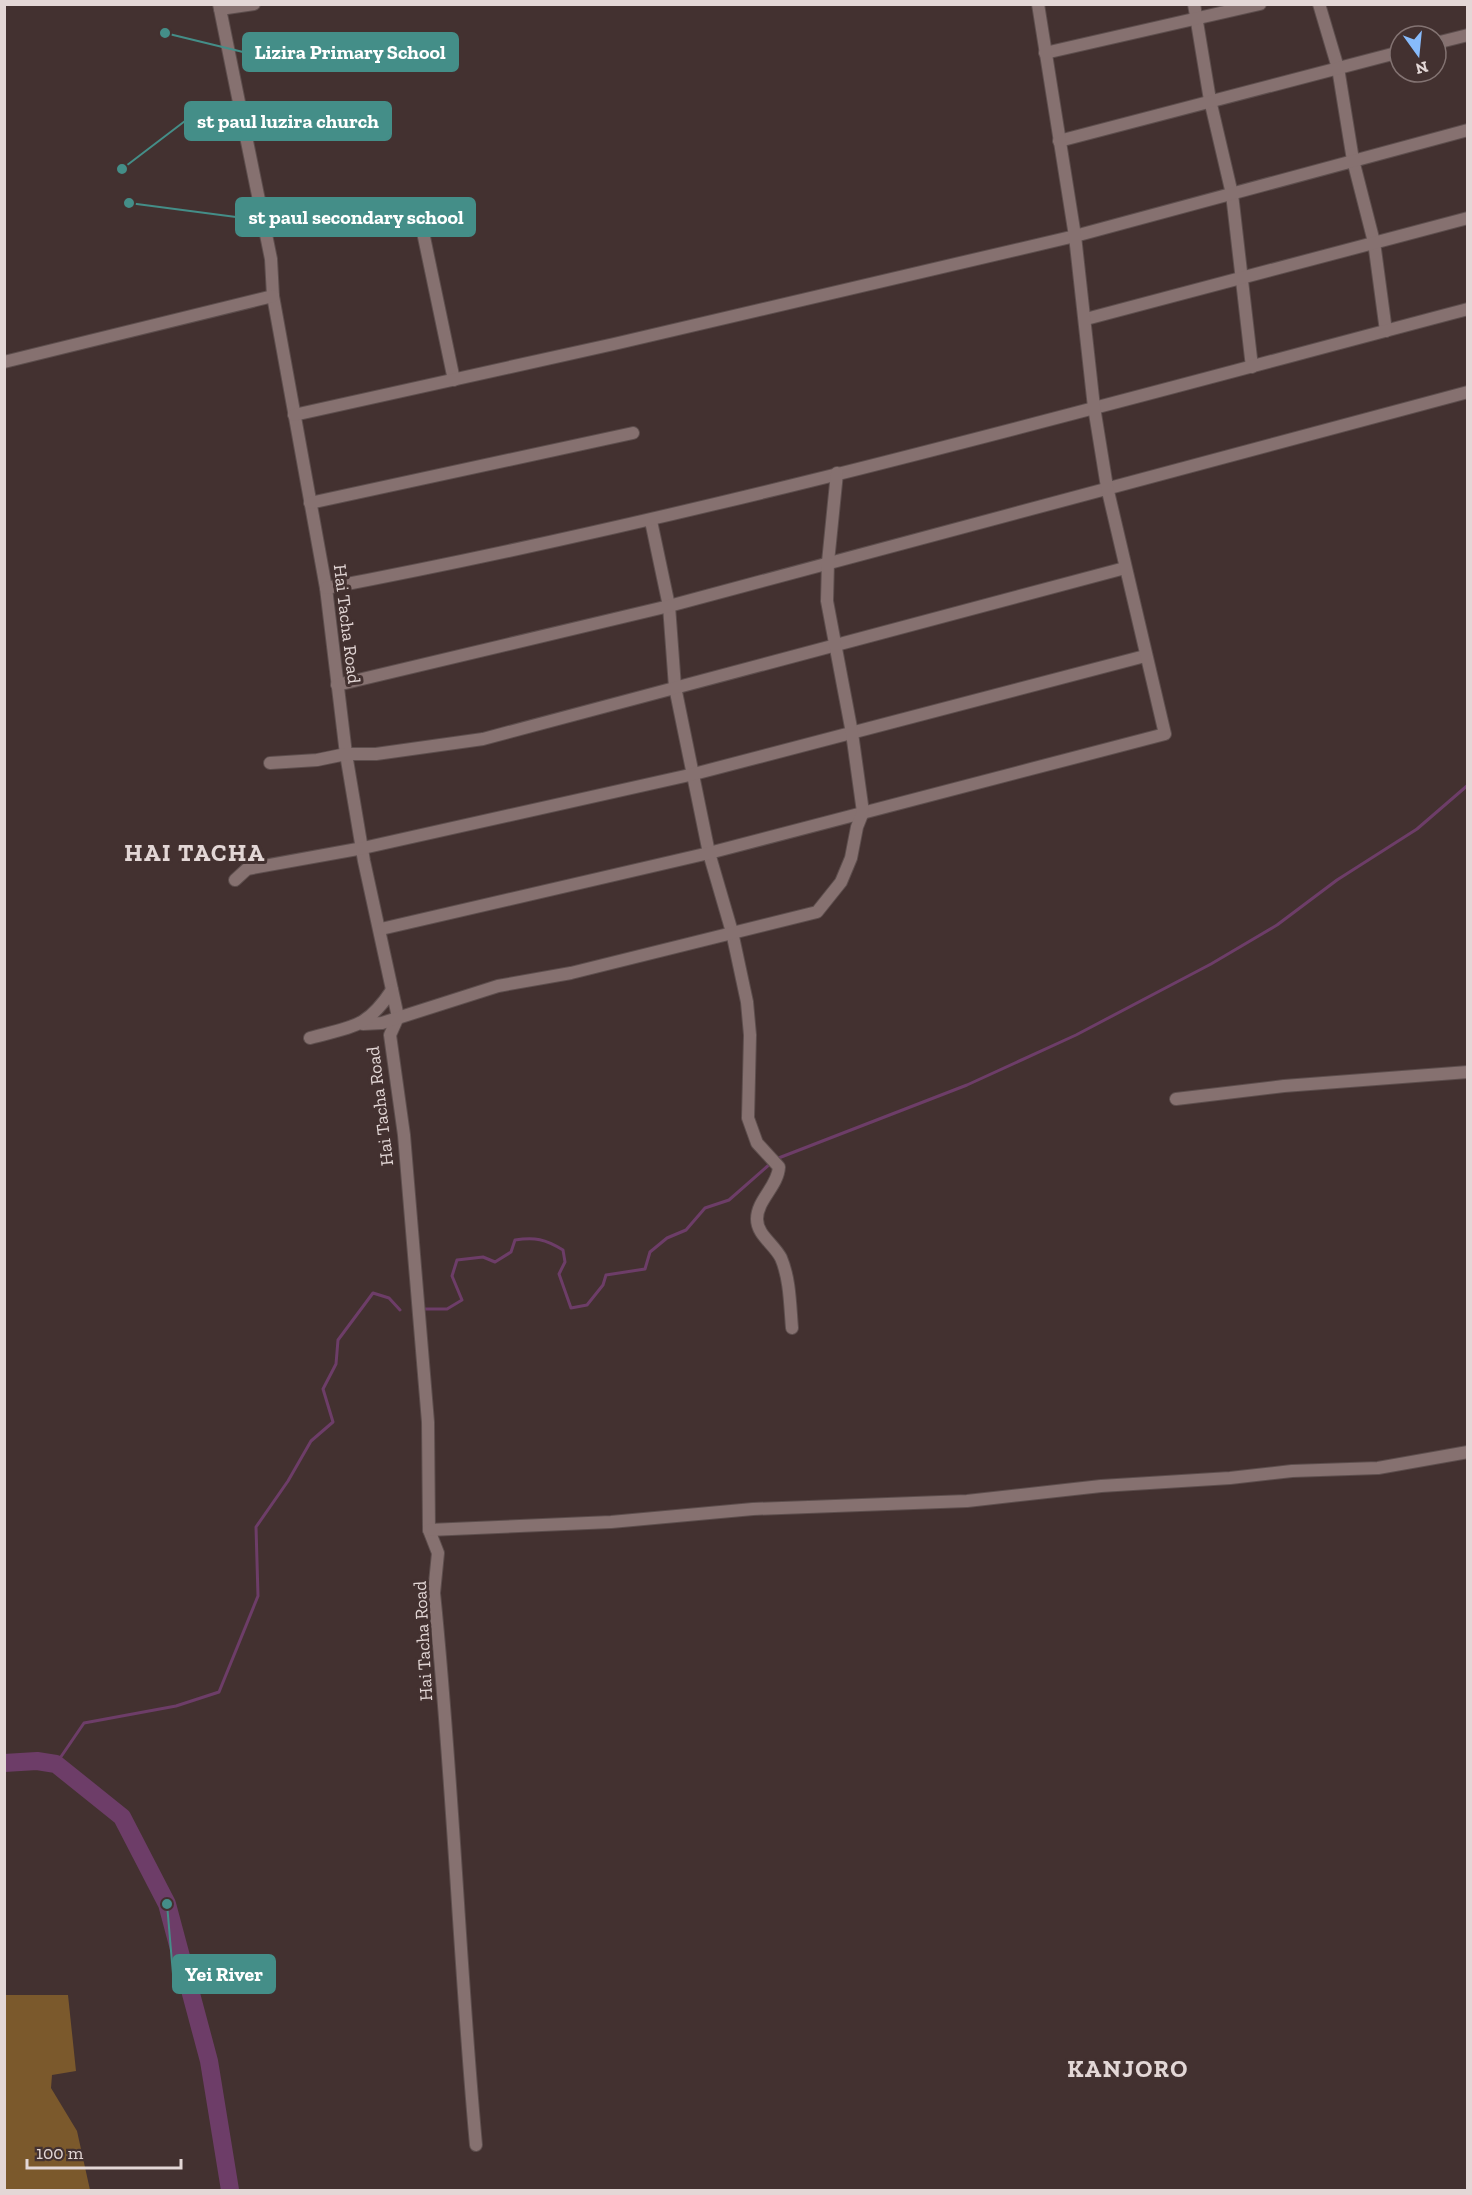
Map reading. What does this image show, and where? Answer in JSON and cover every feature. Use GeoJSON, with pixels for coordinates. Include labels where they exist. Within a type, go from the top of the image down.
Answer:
{"type":"FeatureCollection","features":[{"type":"Feature","properties":{"kind":"street"},"geometry":{"type":"LineString","coordinates":[[219,7],[254,4]]}},
{"type":"Feature","properties":{"kind":"street"},"geometry":{"type":"LineString","coordinates":[[381,930],[709,853],[1165,734],[1107,487],[1094,407],[1075,236],[1038,4]]}},
{"type":"Feature","properties":{"kind":"street"},"geometry":{"type":"LineString","coordinates":[[1194,4],[1210,100],[1232,194],[1252,367]]}},
{"type":"Feature","properties":{"kind":"street"},"geometry":{"type":"LineString","coordinates":[[1045,53],[1260,4]]}},
{"type":"Feature","properties":{"kind":"street"},"geometry":{"type":"LineString","coordinates":[[1319,4],[1338,68],[1353,160],[1374,242],[1386,331]]}},
{"type":"Feature","properties":{"kind":"street","name":"Hai Tacha Road"},"geometry":{"type":"LineString","coordinates":[[219,7],[271,259],[273,296],[326,588],[346,754],[398,1017],[390,1035],[404,1135],[428,1422],[429,1530],[438,1553],[434,1593],[462,1928],[468,2057],[476,2145]]}},
{"type":"Feature","properties":{"kind":"street"},"geometry":{"type":"LineString","coordinates":[[1448,40],[1467,35]]}},
{"type":"Feature","properties":{"kind":"street"},"geometry":{"type":"LineString","coordinates":[[1059,141],[1388,55]]}},
{"type":"Feature","properties":{"kind":"street"},"geometry":{"type":"LineString","coordinates":[[294,415],[1075,236],[1467,130]]}},
{"type":"Feature","properties":{"kind":"street"},"geometry":{"type":"LineString","coordinates":[[1086,319],[1467,218]]}},
{"type":"Feature","properties":{"kind":"street"},"geometry":{"type":"LineString","coordinates":[[424,237],[454,380]]}},
{"type":"Feature","properties":{"kind":"street"},"geometry":{"type":"LineString","coordinates":[[4,362],[273,296]]}},
{"type":"Feature","properties":{"kind":"street"},"geometry":{"type":"LineString","coordinates":[[326,588],[495,556],[651,521],[1252,367],[1467,309]]}},
{"type":"Feature","properties":{"kind":"street"},"geometry":{"type":"LineString","coordinates":[[337,685],[669,606],[1467,392]]}},
{"type":"Feature","properties":{"kind":"street"},"geometry":{"type":"LineString","coordinates":[[310,503],[633,433]]}},
{"type":"Feature","properties":{"kind":"street"},"geometry":{"type":"LineString","coordinates":[[310,1038],[363,1024],[382,1023],[498,986],[571,973],[817,912],[841,882],[863,813],[852,733],[827,601],[828,562],[837,473]]}},
{"type":"Feature","properties":{"kind":"street"},"geometry":{"type":"LineString","coordinates":[[651,521],[669,606],[675,687],[709,853],[732,933],[747,1002],[750,1035],[748,1118],[757,1143],[779,1167],[757,1214],[757,1222],[759,1230],[780,1258],[789,1292],[792,1328]]}},
{"type":"Feature","properties":{"kind":"street"},"geometry":{"type":"LineString","coordinates":[[270,763],[317,760],[346,754],[376,754],[483,739],[1125,567]]}},
{"type":"Feature","properties":{"kind":"street"},"geometry":{"type":"LineString","coordinates":[[235,880],[247,869],[363,848],[694,774],[1145,656]]}},
{"type":"Feature","properties":{"kind":"street"},"geometry":{"type":"LineString","coordinates":[[363,1024],[393,990]]}},
{"type":"Feature","properties":{"kind":"street"},"geometry":{"type":"LineString","coordinates":[[1176,1099],[1284,1086],[1467,1072]]}},
{"type":"Feature","properties":{"kind":"street"},"geometry":{"type":"LineString","coordinates":[[429,1530],[612,1522],[753,1509],[967,1501],[1101,1486],[1230,1478],[1292,1471],[1378,1468],[1467,1452]]}},
{"type":"Feature","properties":{"kind":"shaded area"},"geometry":{"type":"Polygon","coordinates":[[[5,1995],[68,1995],[76,2071],[52,2075],[51,2088],[77,2131],[90,2190],[5,2190],[5,1995]]]}},
{"type":"Feature","properties":{"kind":"waterway"},"geometry":{"type":"LineString","coordinates":[[776,1159],[967,1085],[1076,1035],[1211,964],[1277,925],[1337,880],[1417,829],[1468,785]]}},
{"type":"Feature","properties":{"kind":"waterway"},"geometry":{"type":"LineString","coordinates":[[421,1309],[447,1309],[462,1300],[452,1276],[457,1260],[483,1257],[495,1262],[511,1252],[515,1240],[528,1239],[545,1241],[563,1250],[565,1262],[559,1274],[571,1308],[587,1305],[603,1285],[606,1275],[645,1269],[650,1252],[667,1238],[686,1230],[705,1208],[729,1200],[771,1163]]}},
{"type":"Feature","properties":{"kind":"waterway"},"geometry":{"type":"LineString","coordinates":[[56,1764],[84,1723],[176,1706],[219,1692],[258,1596],[256,1527],[288,1481],[311,1441],[333,1422],[323,1389],[336,1364],[338,1340],[373,1293],[389,1298],[400,1310]]}},
{"type":"Feature","properties":{"kind":"waterway"},"geometry":{"type":"LineString","coordinates":[[4,1763],[37,1761],[56,1764],[122,1817],[167,1904],[209,2061],[230,2190]]}},
{"type":"Feature","properties":{"kind":"place","name":"Lizira Primary School"},"geometry":{"type":"Point","coordinates":[165,33]}},
{"type":"Feature","properties":{"kind":"place","name":"st paul luzira church"},"geometry":{"type":"Point","coordinates":[122,169]}},
{"type":"Feature","properties":{"kind":"place","name":"st paul secondary school"},"geometry":{"type":"Point","coordinates":[129,203]}},
{"type":"Feature","properties":{"kind":"place","name":"Yei River"},"geometry":{"type":"Point","coordinates":[167,1904]}},
{"type":"Feature","properties":{"kind":"district","name":"HAI TACHA"},"geometry":{"type":"Point","coordinates":[195,852]}},
{"type":"Feature","properties":{"kind":"district","name":"KANJORO"},"geometry":{"type":"Point","coordinates":[1128,2068]}}]}
